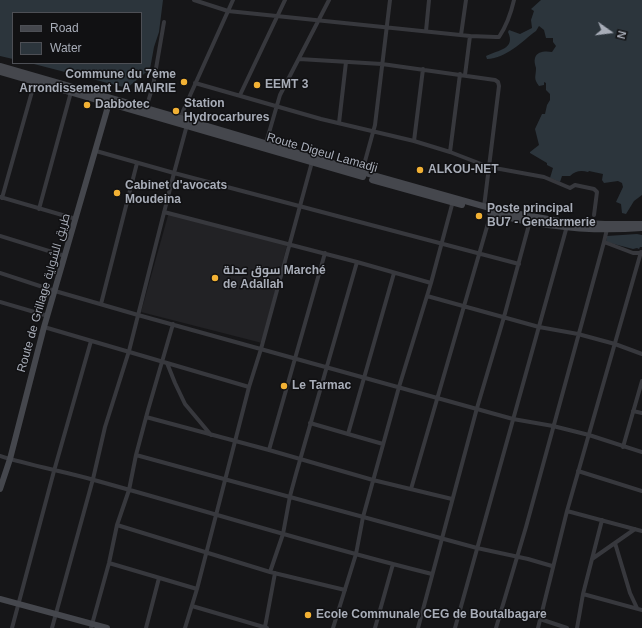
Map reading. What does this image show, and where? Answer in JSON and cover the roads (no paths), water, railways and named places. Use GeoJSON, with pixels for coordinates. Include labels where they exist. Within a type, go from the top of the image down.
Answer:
{"type":"FeatureCollection","features":[{"type":"Feature","properties":{"kind":"main road"},"geometry":{"type":"LineString","coordinates":[[0,66],[146,108],[179,120],[266,143],[453,200],[512,214],[566,222],[642,224]]}},
{"type":"Feature","properties":{"kind":"main road","name":"Route Digeul Lamadji"},"geometry":{"type":"LineString","coordinates":[[0,72],[109,103],[179,120],[187,125],[312,162],[453,200],[490,213],[530,221],[568,226],[608,229],[642,228]]}},
{"type":"Feature","properties":{"kind":"main road","name":"Route de Grillage طريق الشواية"},"geometry":{"type":"LineString","coordinates":[[0,489],[10,459],[44,327],[66,256],[109,103]]}},
{"type":"Feature","properties":{"kind":"main road"},"geometry":{"type":"LineString","coordinates":[[0,599],[56,613],[91,626],[107,628]]}},
{"type":"Feature","properties":{"kind":"street"},"geometry":{"type":"LineString","coordinates":[[194,0],[228,11],[426,30],[470,36],[499,37],[508,21],[514,0]]}},
{"type":"Feature","properties":{"kind":"street"},"geometry":{"type":"LineString","coordinates":[[179,120],[233,0]]}},
{"type":"Feature","properties":{"kind":"street"},"geometry":{"type":"LineString","coordinates":[[240,96],[285,0]]}},
{"type":"Feature","properties":{"kind":"street"},"geometry":{"type":"LineString","coordinates":[[266,143],[280,95],[329,0]]}},
{"type":"Feature","properties":{"kind":"street"},"geometry":{"type":"LineString","coordinates":[[362,172],[374,132],[390,0]]}},
{"type":"Feature","properties":{"kind":"street"},"geometry":{"type":"LineString","coordinates":[[426,30],[429,0]]}},
{"type":"Feature","properties":{"kind":"street"},"geometry":{"type":"LineString","coordinates":[[462,35],[466,0]]}},
{"type":"Feature","properties":{"kind":"street"},"geometry":{"type":"LineString","coordinates":[[146,108],[153,86],[164,22]]}},
{"type":"Feature","properties":{"kind":"street"},"geometry":{"type":"LineString","coordinates":[[465,75],[470,36]]}},
{"type":"Feature","properties":{"kind":"street"},"geometry":{"type":"LineString","coordinates":[[299,59],[382,64],[460,74],[495,80],[498,82],[499,86],[484,207]]}},
{"type":"Feature","properties":{"kind":"street"},"geometry":{"type":"LineString","coordinates":[[339,123],[346,62]]}},
{"type":"Feature","properties":{"kind":"street"},"geometry":{"type":"LineString","coordinates":[[414,141],[423,69]]}},
{"type":"Feature","properties":{"kind":"street"},"geometry":{"type":"LineString","coordinates":[[450,152],[460,74]]}},
{"type":"Feature","properties":{"kind":"street"},"geometry":{"type":"LineString","coordinates":[[35,81],[1,197],[76,220]]}},
{"type":"Feature","properties":{"kind":"street"},"geometry":{"type":"LineString","coordinates":[[195,83],[276,107],[414,141],[450,152],[489,167],[544,177],[570,188],[576,185],[594,189],[597,192],[594,215]]}},
{"type":"Feature","properties":{"kind":"street"},"geometry":{"type":"LineString","coordinates":[[39,209],[71,92]]}},
{"type":"Feature","properties":{"kind":"street"},"geometry":{"type":"LineString","coordinates":[[52,628],[106,427],[129,351],[187,125]]}},
{"type":"Feature","properties":{"kind":"street"},"geometry":{"type":"LineString","coordinates":[[96,151],[519,264]]}},
{"type":"Feature","properties":{"kind":"street"},"geometry":{"type":"LineString","coordinates":[[185,628],[198,589],[249,387],[261,349],[312,162]]}},
{"type":"Feature","properties":{"kind":"street"},"geometry":{"type":"LineString","coordinates":[[101,304],[138,163]]}},
{"type":"Feature","properties":{"kind":"street"},"geometry":{"type":"LineString","coordinates":[[333,628],[356,554],[363,517],[373,480],[399,387],[431,283],[453,200]]}},
{"type":"Feature","properties":{"kind":"street"},"geometry":{"type":"LineString","coordinates":[[164,212],[325,253],[431,283]]}},
{"type":"Feature","properties":{"kind":"street"},"geometry":{"type":"LineString","coordinates":[[411,489],[490,213]]}},
{"type":"Feature","properties":{"kind":"street"},"geometry":{"type":"LineString","coordinates":[[418,628],[477,408],[530,221]]}},
{"type":"Feature","properties":{"kind":"street"},"geometry":{"type":"LineString","coordinates":[[455,628],[568,226]]}},
{"type":"Feature","properties":{"kind":"street"},"geometry":{"type":"LineString","coordinates":[[496,628],[608,229]]}},
{"type":"Feature","properties":{"kind":"street"},"geometry":{"type":"LineString","coordinates":[[0,236],[66,256]]}},
{"type":"Feature","properties":{"kind":"street"},"geometry":{"type":"LineString","coordinates":[[538,628],[552,566],[567,511],[641,253],[633,253],[604,242]]}},
{"type":"Feature","properties":{"kind":"street"},"geometry":{"type":"LineString","coordinates":[[268,450],[325,253]]}},
{"type":"Feature","properties":{"kind":"street"},"geometry":{"type":"LineString","coordinates":[[192,606],[257,627],[266,628],[273,572],[283,534],[290,496],[326,366],[358,262]]}},
{"type":"Feature","properties":{"kind":"street"},"geometry":{"type":"LineString","coordinates":[[348,434],[394,272]]}},
{"type":"Feature","properties":{"kind":"street"},"geometry":{"type":"LineString","coordinates":[[0,273],[55,291],[138,315],[364,376],[513,419],[553,426],[589,435],[642,452]]}},
{"type":"Feature","properties":{"kind":"street"},"geometry":{"type":"LineString","coordinates":[[426,296],[539,327],[578,334],[615,344],[642,354]]}},
{"type":"Feature","properties":{"kind":"street"},"geometry":{"type":"LineString","coordinates":[[1,303],[48,316]]}},
{"type":"Feature","properties":{"kind":"street"},"geometry":{"type":"LineString","coordinates":[[91,626],[129,490],[146,417],[173,324]]}},
{"type":"Feature","properties":{"kind":"street"},"geometry":{"type":"LineString","coordinates":[[44,327],[249,387]]}},
{"type":"Feature","properties":{"kind":"street"},"geometry":{"type":"LineString","coordinates":[[12,628],[54,470],[91,341]]}},
{"type":"Feature","properties":{"kind":"street"},"geometry":{"type":"LineString","coordinates":[[167,363],[185,404],[212,435]]}},
{"type":"Feature","properties":{"kind":"street"},"geometry":{"type":"LineString","coordinates":[[623,447],[642,381]]}},
{"type":"Feature","properties":{"kind":"street"},"geometry":{"type":"LineString","coordinates":[[633,411],[642,414]]}},
{"type":"Feature","properties":{"kind":"street"},"geometry":{"type":"LineString","coordinates":[[146,417],[373,480],[452,499]]}},
{"type":"Feature","properties":{"kind":"street"},"geometry":{"type":"LineString","coordinates":[[310,423],[383,444]]}},
{"type":"Feature","properties":{"kind":"street"},"geometry":{"type":"LineString","coordinates":[[136,455],[477,548],[528,559],[552,566]]}},
{"type":"Feature","properties":{"kind":"street"},"geometry":{"type":"LineString","coordinates":[[0,456],[93,479],[283,534],[432,574]]}},
{"type":"Feature","properties":{"kind":"street"},"geometry":{"type":"LineString","coordinates":[[578,471],[642,491]]}},
{"type":"Feature","properties":{"kind":"street"},"geometry":{"type":"LineString","coordinates":[[567,511],[642,531]]}},
{"type":"Feature","properties":{"kind":"street"},"geometry":{"type":"LineString","coordinates":[[576,628],[602,520]]}},
{"type":"Feature","properties":{"kind":"street"},"geometry":{"type":"LineString","coordinates":[[118,525],[273,572],[345,590]]}},
{"type":"Feature","properties":{"kind":"street"},"geometry":{"type":"LineString","coordinates":[[592,559],[635,529]]}},
{"type":"Feature","properties":{"kind":"street"},"geometry":{"type":"LineString","coordinates":[[615,543],[630,593],[640,609]]}},
{"type":"Feature","properties":{"kind":"street"},"geometry":{"type":"LineString","coordinates":[[109,563],[198,589]]}},
{"type":"Feature","properties":{"kind":"street"},"geometry":{"type":"LineString","coordinates":[[375,628],[393,564]]}},
{"type":"Feature","properties":{"kind":"street"},"geometry":{"type":"LineString","coordinates":[[146,628],[159,578]]}},
{"type":"Feature","properties":{"kind":"street"},"geometry":{"type":"LineString","coordinates":[[583,594],[640,609]]}},
{"type":"Feature","properties":{"kind":"street"},"geometry":{"type":"LineString","coordinates":[[540,619],[567,628]]}},
{"type":"Feature","properties":{"kind":"water"},"geometry":{"type":"Polygon","coordinates":[[[0,0],[163,0],[159,32],[154,47],[150,69],[127,88],[34,64],[142,64],[142,12],[12,12],[12,59],[0,56],[0,0]]]}},
{"type":"Feature","properties":{"kind":"water"},"geometry":{"type":"Polygon","coordinates":[[[541,0],[642,0],[642,195],[634,201],[626,214],[622,213],[621,204],[616,202],[623,187],[622,183],[618,181],[604,183],[602,180],[603,174],[589,171],[578,171],[570,176],[562,176],[560,182],[550,178],[553,168],[530,153],[539,145],[535,129],[542,114],[545,114],[550,100],[550,94],[546,90],[546,83],[544,82],[544,85],[539,86],[536,81],[535,59],[540,53],[552,52],[556,46],[553,42],[553,38],[546,38],[544,30],[539,26],[536,31],[507,53],[487,59],[486,56],[508,45],[510,42],[509,30],[520,34],[532,28],[531,20],[534,11],[531,9],[541,0]]]}},
{"type":"Feature","properties":{"kind":"water"},"geometry":{"type":"Polygon","coordinates":[[[642,235],[642,247],[639,249],[633,249],[606,242],[607,236],[642,235]]]}},
{"type":"Feature","properties":{"kind":"place","name":"Commune du 7ème Arrondissement LA MAIRIE"},"geometry":{"type":"Point","coordinates":[184,82]}},
{"type":"Feature","properties":{"kind":"place","name":"EEMT 3"},"geometry":{"type":"Point","coordinates":[257,85]}},
{"type":"Feature","properties":{"kind":"place","name":"Dabbotec"},"geometry":{"type":"Point","coordinates":[87,105]}},
{"type":"Feature","properties":{"kind":"place","name":"Station Hydrocarbures"},"geometry":{"type":"Point","coordinates":[176,111]}},
{"type":"Feature","properties":{"kind":"place","name":"ALKOU-NET"},"geometry":{"type":"Point","coordinates":[420,170]}},
{"type":"Feature","properties":{"kind":"place","name":"Cabinet d'avocats Moudeina"},"geometry":{"type":"Point","coordinates":[117,193]}},
{"type":"Feature","properties":{"kind":"place","name":"Poste principal BU7 - Gendarmerie"},"geometry":{"type":"Point","coordinates":[479,216]}},
{"type":"Feature","properties":{"kind":"place","name":"سوق عدلة Marché de Adallah"},"geometry":{"type":"Point","coordinates":[215,278]}},
{"type":"Feature","properties":{"kind":"place","name":"Le Tarmac"},"geometry":{"type":"Point","coordinates":[284,386]}},
{"type":"Feature","properties":{"kind":"place","name":"Ecole Communale CEG de Boutalbagare"},"geometry":{"type":"Point","coordinates":[308,615]}}]}
